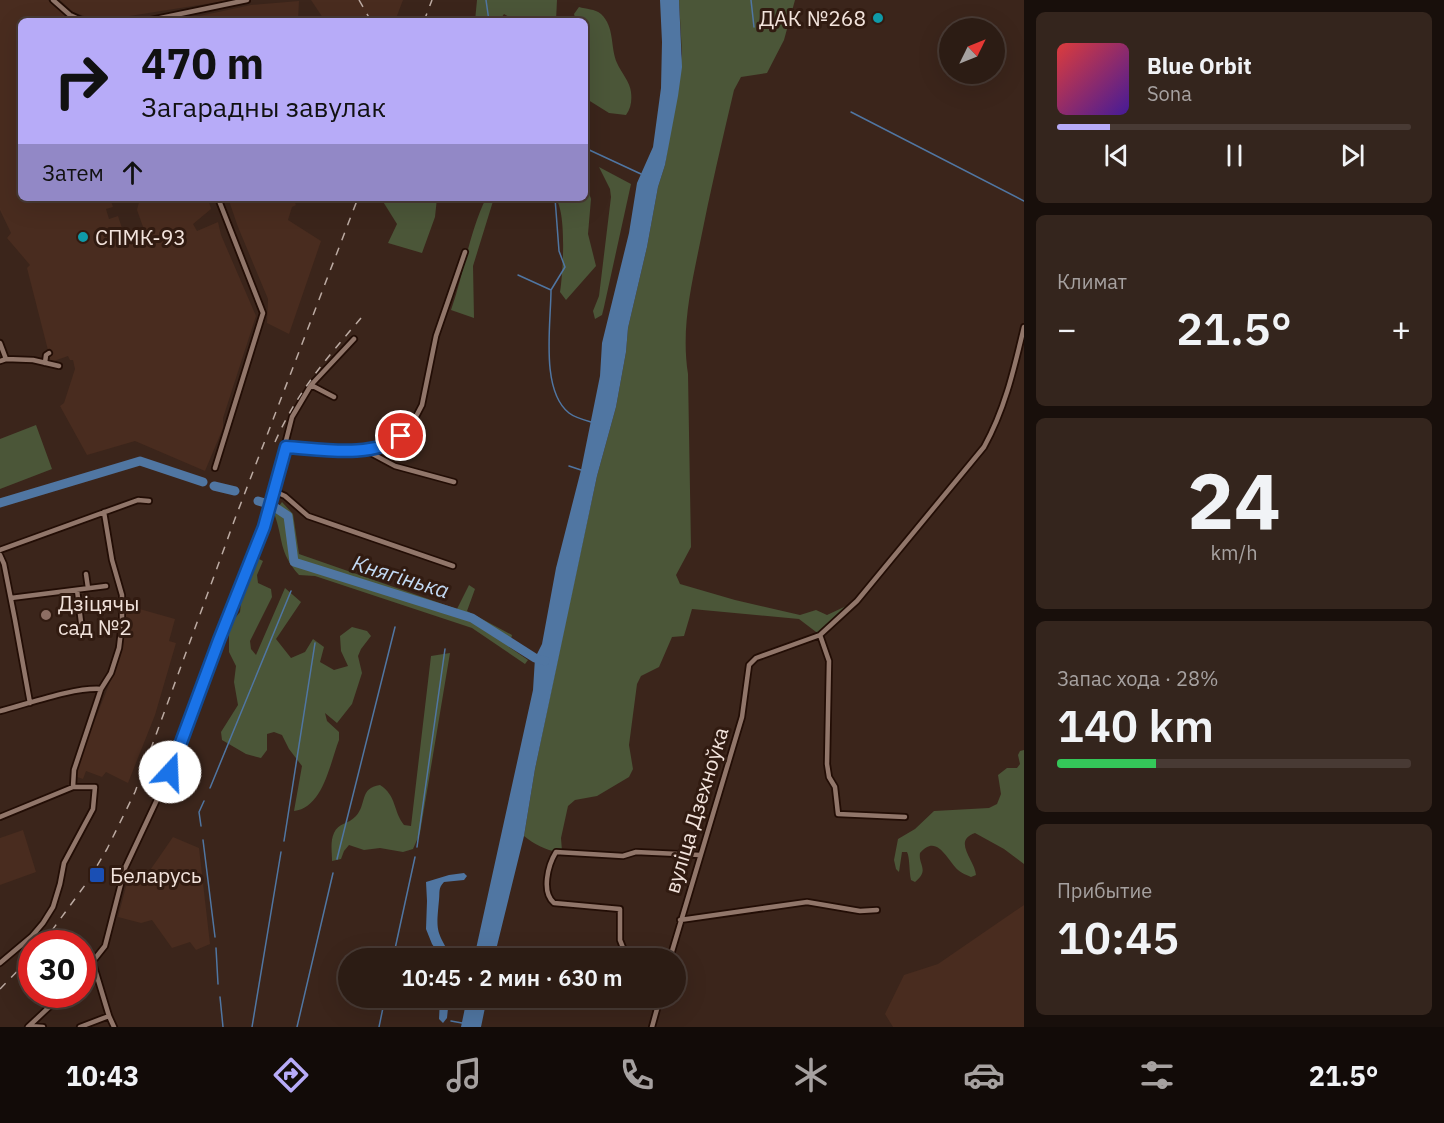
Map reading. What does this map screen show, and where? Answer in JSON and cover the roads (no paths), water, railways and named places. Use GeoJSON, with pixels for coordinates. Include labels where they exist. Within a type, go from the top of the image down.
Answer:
{"type":"FeatureCollection","features":[{"type":"Feature","properties":{"kind":"street"},"geometry":{"type":"LineString","coordinates":[[53,0],[76,18]]}},
{"type":"Feature","properties":{"kind":"street"},"geometry":{"type":"LineString","coordinates":[[162,18],[247,0]]}},
{"type":"Feature","properties":{"kind":"street"},"geometry":{"type":"LineString","coordinates":[[215,468],[263,313],[219,201]]}},
{"type":"Feature","properties":{"kind":"street"},"geometry":{"type":"LineString","coordinates":[[286,447],[367,451],[394,442],[408,429],[422,405],[436,336],[465,252]]}},
{"type":"Feature","properties":{"kind":"street"},"geometry":{"type":"LineString","coordinates":[[905,817],[838,814],[835,787],[829,777],[827,764],[829,660],[820,635],[857,601],[984,447],[999,418],[1024,327]]}},
{"type":"Feature","properties":{"kind":"street"},"geometry":{"type":"LineString","coordinates":[[96,959],[105,946],[125,868],[170,772],[264,527],[292,417],[311,385],[354,339]]}},
{"type":"Feature","properties":{"kind":"street"},"geometry":{"type":"LineString","coordinates":[[0,343],[6,359]]}},
{"type":"Feature","properties":{"kind":"street"},"geometry":{"type":"LineString","coordinates":[[45,363],[46,355],[49,353]]}},
{"type":"Feature","properties":{"kind":"street"},"geometry":{"type":"LineString","coordinates":[[1017,358],[1024,354]]}},
{"type":"Feature","properties":{"kind":"street"},"geometry":{"type":"LineString","coordinates":[[0,361],[6,359],[33,360],[59,366]]}},
{"type":"Feature","properties":{"kind":"street"},"geometry":{"type":"LineString","coordinates":[[311,385],[334,397]]}},
{"type":"Feature","properties":{"kind":"street"},"geometry":{"type":"LineString","coordinates":[[367,451],[395,466],[454,482]]}},
{"type":"Feature","properties":{"kind":"street"},"geometry":{"type":"LineString","coordinates":[[274,491],[285,496],[308,516],[453,566]]}},
{"type":"Feature","properties":{"kind":"street"},"geometry":{"type":"LineString","coordinates":[[0,550],[138,500],[149,501]]}},
{"type":"Feature","properties":{"kind":"street"},"geometry":{"type":"LineString","coordinates":[[73,787],[74,770],[101,689],[111,673],[119,648],[123,594],[112,560],[105,512]]}},
{"type":"Feature","properties":{"kind":"street"},"geometry":{"type":"LineString","coordinates":[[0,555],[11,598],[30,704]]}},
{"type":"Feature","properties":{"kind":"street"},"geometry":{"type":"LineString","coordinates":[[86,574],[88,588]]}},
{"type":"Feature","properties":{"kind":"street"},"geometry":{"type":"LineString","coordinates":[[11,598],[106,586]]}},
{"type":"Feature","properties":{"kind":"street"},"geometry":{"type":"LineString","coordinates":[[77,590],[82,630]]}},
{"type":"Feature","properties":{"kind":"street","name":"вуліца Дзехноўка"},"geometry":{"type":"LineString","coordinates":[[673,948],[742,717],[748,665],[756,658],[820,635]]}},
{"type":"Feature","properties":{"kind":"street"},"geometry":{"type":"LineString","coordinates":[[0,711],[84,690],[101,689]]}},
{"type":"Feature","properties":{"kind":"street"},"geometry":{"type":"LineString","coordinates":[[0,817],[73,787],[95,787],[93,809],[64,862],[53,907],[33,936],[0,963]]}},
{"type":"Feature","properties":{"kind":"street"},"geometry":{"type":"LineString","coordinates":[[623,948],[620,940],[620,909],[554,903],[550,900],[547,888],[548,872],[555,852],[622,856],[636,852],[700,855]]}},
{"type":"Feature","properties":{"kind":"street"},"geometry":{"type":"LineString","coordinates":[[680,920],[807,902],[860,911],[877,910]]}},
{"type":"Feature","properties":{"kind":"street"},"geometry":{"type":"LineString","coordinates":[[96,973],[114,1027]]}},
{"type":"Feature","properties":{"kind":"street"},"geometry":{"type":"LineString","coordinates":[[29,1027],[49,1008]]}},
{"type":"Feature","properties":{"kind":"street"},"geometry":{"type":"LineString","coordinates":[[652,1027],[657,1008]]}},
{"type":"Feature","properties":{"kind":"street"},"geometry":{"type":"LineString","coordinates":[[80,1027],[109,1016]]}},
{"type":"Feature","properties":{"kind":"street"},"geometry":{"type":"LineString","coordinates":[[29,1027],[43,1027]]}},
{"type":"Feature","properties":{"kind":"water"},"geometry":{"type":"Polygon","coordinates":[[[660,0],[679,0],[682,67],[678,96],[665,165],[658,187],[628,328],[616,407],[597,476],[535,769],[524,836],[496,948],[476,948],[533,690],[535,658],[542,644],[556,568],[581,470],[600,376],[602,343],[629,233],[637,183],[653,147],[661,88],[660,0]]]}},
{"type":"Feature","properties":{"kind":"water"},"geometry":{"type":"Polygon","coordinates":[[[464,873],[467,876],[464,880],[444,882],[440,888],[438,930],[446,948],[435,948],[426,929],[426,882],[464,873]]]}},
{"type":"Feature","properties":{"kind":"water"},"geometry":{"type":"Polygon","coordinates":[[[440,1008],[448,1008],[447,1018],[443,1023],[439,1019],[440,1008]]]}},
{"type":"Feature","properties":{"kind":"water"},"geometry":{"type":"Polygon","coordinates":[[[465,1008],[485,1008],[481,1027],[461,1027],[465,1008]]]}},
{"type":"Feature","properties":{"kind":"waterway"},"geometry":{"type":"LineString","coordinates":[[486,0],[489,18]]}},
{"type":"Feature","properties":{"kind":"waterway"},"geometry":{"type":"LineString","coordinates":[[751,0],[754,27]]}},
{"type":"Feature","properties":{"kind":"waterway"},"geometry":{"type":"LineString","coordinates":[[851,112],[1024,201]]}},
{"type":"Feature","properties":{"kind":"waterway"},"geometry":{"type":"LineString","coordinates":[[588,149],[641,174]]}},
{"type":"Feature","properties":{"kind":"waterway"},"geometry":{"type":"LineString","coordinates":[[551,290],[565,267],[559,251],[555,201]]}},
{"type":"Feature","properties":{"kind":"waterway"},"geometry":{"type":"LineString","coordinates":[[518,275],[551,290],[549,355],[554,389],[560,402],[569,413],[591,422]]}},
{"type":"Feature","properties":{"kind":"waterway","name":"Княгінька"},"geometry":{"type":"LineString","coordinates":[[0,503],[140,461],[203,482]]}},
{"type":"Feature","properties":{"kind":"waterway"},"geometry":{"type":"LineString","coordinates":[[569,466],[581,470]]}},
{"type":"Feature","properties":{"kind":"waterway","name":"Княгінька"},"geometry":{"type":"LineString","coordinates":[[214,486],[235,491]]}},
{"type":"Feature","properties":{"kind":"waterway","name":"Княгінька"},"geometry":{"type":"LineString","coordinates":[[258,501],[265,503]]}},
{"type":"Feature","properties":{"kind":"waterway","name":"Княгінька"},"geometry":{"type":"LineString","coordinates":[[276,508],[288,516],[294,562],[472,618],[535,658],[545,661]]}},
{"type":"Feature","properties":{"kind":"waterway"},"geometry":{"type":"LineString","coordinates":[[210,788],[291,591]]}},
{"type":"Feature","properties":{"kind":"waterway"},"geometry":{"type":"LineString","coordinates":[[337,859],[395,627]]}},
{"type":"Feature","properties":{"kind":"waterway"},"geometry":{"type":"LineString","coordinates":[[284,841],[315,643]]}},
{"type":"Feature","properties":{"kind":"waterway"},"geometry":{"type":"LineString","coordinates":[[417,847],[445,649]]}},
{"type":"Feature","properties":{"kind":"waterway"},"geometry":{"type":"LineString","coordinates":[[201,826],[199,812],[204,801]]}},
{"type":"Feature","properties":{"kind":"waterway"},"geometry":{"type":"LineString","coordinates":[[203,840],[215,937]]}},
{"type":"Feature","properties":{"kind":"waterway"},"geometry":{"type":"LineString","coordinates":[[252,1027],[281,852]]}},
{"type":"Feature","properties":{"kind":"waterway"},"geometry":{"type":"LineString","coordinates":[[395,948],[415,857]]}},
{"type":"Feature","properties":{"kind":"waterway"},"geometry":{"type":"LineString","coordinates":[[297,1027],[333,873]]}},
{"type":"Feature","properties":{"kind":"waterway"},"geometry":{"type":"LineString","coordinates":[[216,948],[218,984]]}},
{"type":"Feature","properties":{"kind":"waterway"},"geometry":{"type":"LineString","coordinates":[[220,997],[223,1027]]}},
{"type":"Feature","properties":{"kind":"waterway"},"geometry":{"type":"LineString","coordinates":[[379,1027],[383,1008]]}},
{"type":"Feature","properties":{"kind":"waterway"},"geometry":{"type":"LineString","coordinates":[[451,1021],[462,1023]]}},
{"type":"Feature","properties":{"kind":"railway"},"geometry":{"type":"LineString","coordinates":[[359,0],[369,18]]}},
{"type":"Feature","properties":{"kind":"railway"},"geometry":{"type":"LineString","coordinates":[[425,18],[432,0]]}},
{"type":"Feature","properties":{"kind":"railway"},"geometry":{"type":"LineString","coordinates":[[52,930],[88,881],[107,849],[135,792],[236,516],[357,201]]}},
{"type":"Feature","properties":{"kind":"railway"},"geometry":{"type":"LineString","coordinates":[[275,442],[303,392],[324,362],[361,318]]}},
{"type":"Feature","properties":{"kind":"railway"},"geometry":{"type":"LineString","coordinates":[[0,989],[18,970]]}},
{"type":"Feature","properties":{"kind":"place","name":"ДАК №268"},"geometry":{"type":"Point","coordinates":[878,18]}},
{"type":"Feature","properties":{"kind":"place","name":"СПМК-93"},"geometry":{"type":"Point","coordinates":[83,237]}},
{"type":"Feature","properties":{"kind":"place","name":"Дзіцячы сад №2"},"geometry":{"type":"Point","coordinates":[46,615]}},
{"type":"Feature","properties":{"kind":"place","name":"Беларусь"},"geometry":{"type":"Point","coordinates":[97,875]}}]}
